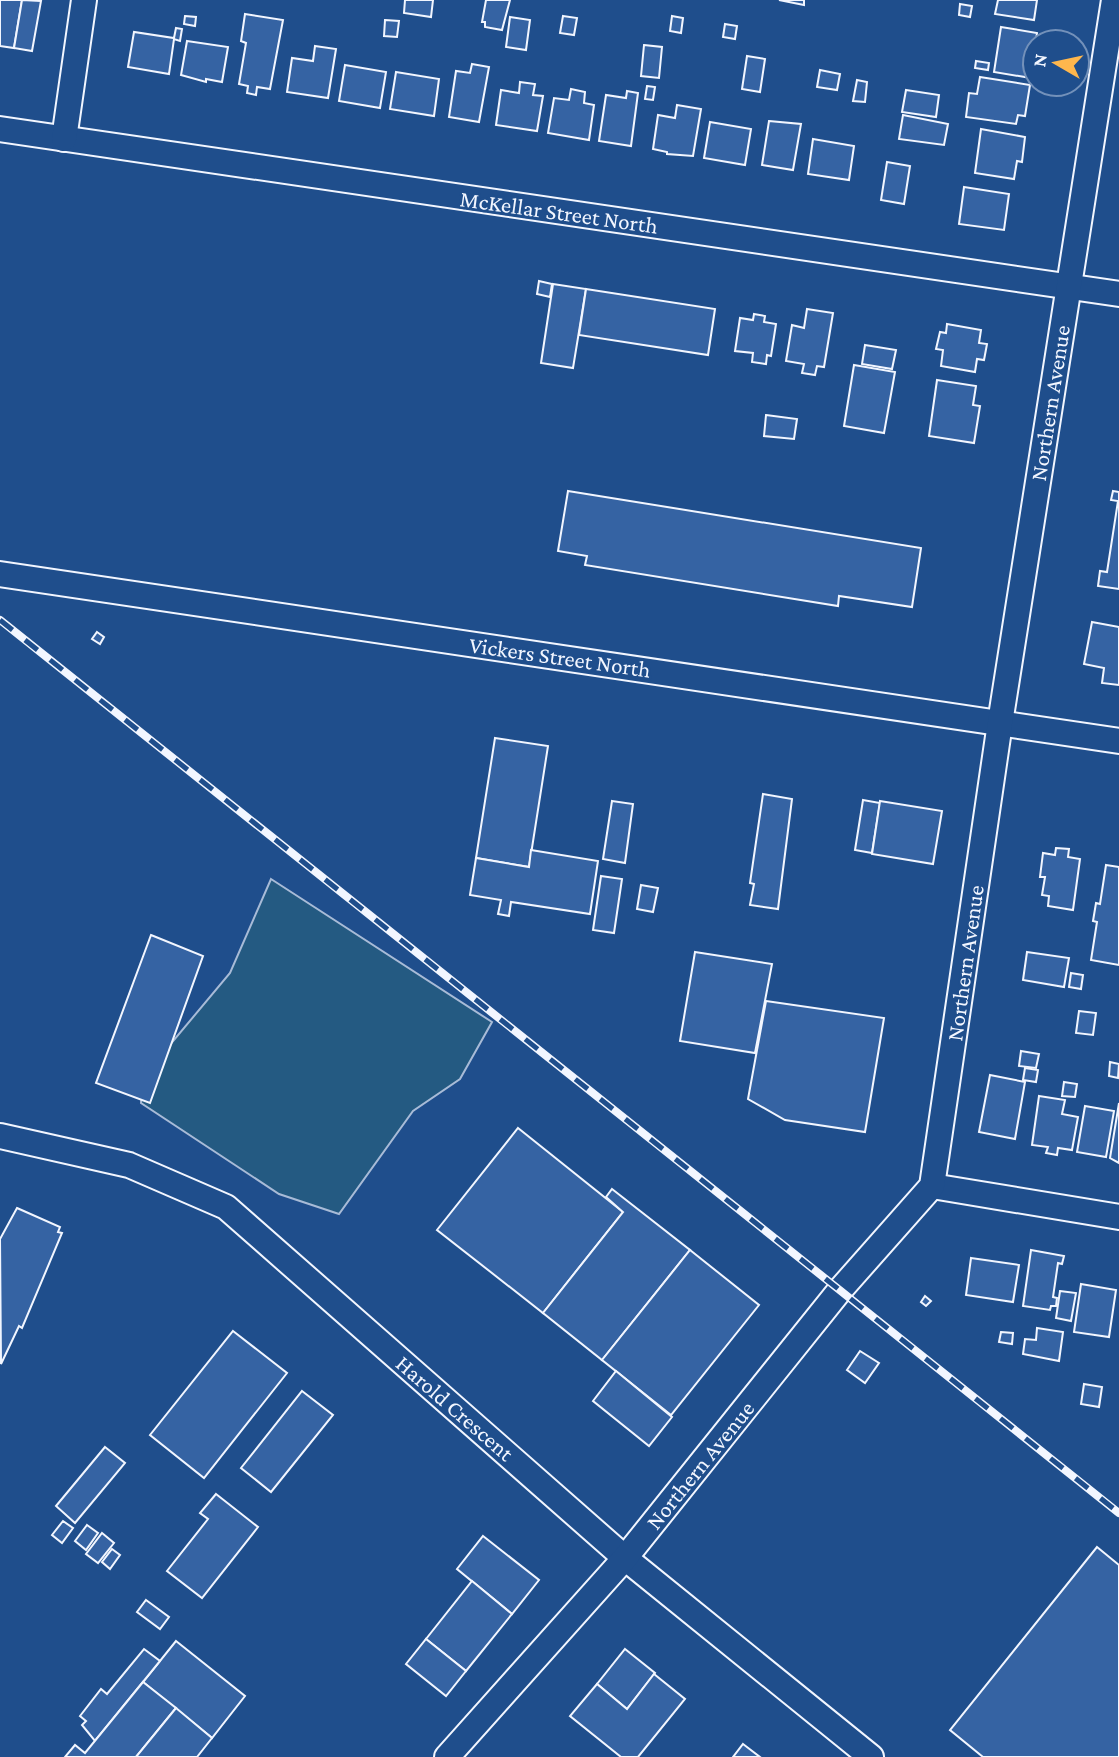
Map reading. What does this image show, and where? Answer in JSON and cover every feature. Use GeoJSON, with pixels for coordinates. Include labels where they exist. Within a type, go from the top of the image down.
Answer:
{"type":"FeatureCollection","features":[{"type":"Feature","properties":{"kind":"street"},"geometry":{"type":"LineString","coordinates":[[64,139],[84,0]]}},
{"type":"Feature","properties":{"kind":"street","name":"Northern Avenue"},"geometry":{"type":"LineString","coordinates":[[447,1757],[625,1558],[840,1290],[932,1186],[1000,723],[1114,0]]}},
{"type":"Feature","properties":{"kind":"street","name":"McKellar Street North"},"geometry":{"type":"LineString","coordinates":[[0,129],[1119,294]]}},
{"type":"Feature","properties":{"kind":"street","name":"Vickers Street North"},"geometry":{"type":"LineString","coordinates":[[0,574],[1119,741]]}},
{"type":"Feature","properties":{"kind":"street","name":"Harold Crescent"},"geometry":{"type":"LineString","coordinates":[[0,1136],[129,1165],[226,1207],[625,1558],[871,1757]]}},
{"type":"Feature","properties":{"kind":"street"},"geometry":{"type":"LineString","coordinates":[[932,1186],[1119,1217]]}},
{"type":"Feature","properties":{"kind":"shaded area"},"geometry":{"type":"Polygon","coordinates":[[[271,879],[492,1022],[460,1079],[413,1111],[339,1214],[279,1194],[141,1103],[143,1077],[230,973],[271,879]]]}},
{"type":"Feature","properties":{"kind":"building"},"geometry":{"type":"Polygon","coordinates":[[[0,0],[22,0],[14,48],[0,46],[0,0]]]}},
{"type":"Feature","properties":{"kind":"building"},"geometry":{"type":"Polygon","coordinates":[[[22,0],[41,1],[32,51],[14,48],[22,0]]]}},
{"type":"Feature","properties":{"kind":"building"},"geometry":{"type":"Polygon","coordinates":[[[405,0],[433,0],[431,17],[404,13],[405,0]]]}},
{"type":"Feature","properties":{"kind":"building"},"geometry":{"type":"Polygon","coordinates":[[[486,0],[510,0],[502,30],[485,27],[485,22],[482,22],[486,0]]]}},
{"type":"Feature","properties":{"kind":"building"},"geometry":{"type":"Polygon","coordinates":[[[779,0],[804,0],[804,5],[779,0]]]}},
{"type":"Feature","properties":{"kind":"building"},"geometry":{"type":"Polygon","coordinates":[[[998,0],[1037,0],[1034,20],[995,14],[998,0]]]}},
{"type":"Feature","properties":{"kind":"building"},"geometry":{"type":"Polygon","coordinates":[[[960,4],[972,6],[970,17],[959,15],[960,4]]]}},
{"type":"Feature","properties":{"kind":"building"},"geometry":{"type":"Polygon","coordinates":[[[245,14],[283,20],[270,89],[257,87],[256,95],[247,93],[248,86],[239,84],[246,43],[241,41],[245,14]]]}},
{"type":"Feature","properties":{"kind":"building"},"geometry":{"type":"Polygon","coordinates":[[[185,16],[196,17],[195,26],[184,24],[185,16]]]}},
{"type":"Feature","properties":{"kind":"building"},"geometry":{"type":"Polygon","coordinates":[[[563,16],[577,18],[574,35],[560,33],[563,16]]]}},
{"type":"Feature","properties":{"kind":"building"},"geometry":{"type":"Polygon","coordinates":[[[672,16],[683,18],[681,33],[670,31],[672,16]]]}},
{"type":"Feature","properties":{"kind":"building"},"geometry":{"type":"Polygon","coordinates":[[[510,17],[530,20],[526,50],[506,47],[510,17]]]}},
{"type":"Feature","properties":{"kind":"building"},"geometry":{"type":"Polygon","coordinates":[[[385,20],[399,21],[397,37],[384,36],[385,20]]]}},
{"type":"Feature","properties":{"kind":"building"},"geometry":{"type":"Polygon","coordinates":[[[725,24],[737,26],[735,39],[723,37],[725,24]]]}},
{"type":"Feature","properties":{"kind":"building"},"geometry":{"type":"Polygon","coordinates":[[[1001,27],[1021,30],[1021,76],[994,72],[1001,27]]]}},
{"type":"Feature","properties":{"kind":"building"},"geometry":{"type":"Polygon","coordinates":[[[176,28],[182,29],[180,41],[174,39],[169,74],[128,67],[134,32],[174,38],[176,28]]]}},
{"type":"Feature","properties":{"kind":"building"},"geometry":{"type":"Polygon","coordinates":[[[187,41],[228,47],[222,82],[206,79],[206,82],[181,75],[187,41]]]}},
{"type":"Feature","properties":{"kind":"building"},"geometry":{"type":"Polygon","coordinates":[[[644,45],[662,47],[659,78],[641,76],[644,45]]]}},
{"type":"Feature","properties":{"kind":"building"},"geometry":{"type":"Polygon","coordinates":[[[315,46],[336,49],[328,98],[287,92],[292,58],[313,61],[315,46]]]}},
{"type":"Feature","properties":{"kind":"building"},"geometry":{"type":"Polygon","coordinates":[[[747,56],[765,59],[760,92],[742,89],[747,56]]]}},
{"type":"Feature","properties":{"kind":"building"},"geometry":{"type":"Polygon","coordinates":[[[976,61],[989,63],[988,70],[975,68],[976,61]]]}},
{"type":"Feature","properties":{"kind":"building"},"geometry":{"type":"Polygon","coordinates":[[[472,64],[489,67],[479,122],[449,117],[456,71],[470,73],[472,64]]]}},
{"type":"Feature","properties":{"kind":"building"},"geometry":{"type":"Polygon","coordinates":[[[345,65],[386,72],[380,108],[339,101],[345,65]]]}},
{"type":"Feature","properties":{"kind":"building"},"geometry":{"type":"Polygon","coordinates":[[[820,70],[840,74],[837,90],[817,87],[820,70]]]}},
{"type":"Feature","properties":{"kind":"building"},"geometry":{"type":"Polygon","coordinates":[[[396,72],[439,79],[434,116],[390,109],[396,72]]]}},
{"type":"Feature","properties":{"kind":"building"},"geometry":{"type":"Polygon","coordinates":[[[980,77],[1021,84],[1021,98],[1028,98],[1025,116],[1018,115],[1016,124],[966,117],[969,93],[977,94],[980,77]]]}},
{"type":"Feature","properties":{"kind":"building"},"geometry":{"type":"Polygon","coordinates":[[[857,80],[867,82],[865,102],[853,101],[857,80]]]}},
{"type":"Feature","properties":{"kind":"building"},"geometry":{"type":"Polygon","coordinates":[[[520,82],[535,84],[533,95],[543,96],[537,131],[496,125],[501,90],[519,93],[520,82]]]}},
{"type":"Feature","properties":{"kind":"building"},"geometry":{"type":"Polygon","coordinates":[[[647,86],[655,87],[653,100],[645,99],[647,86]]]}},
{"type":"Feature","properties":{"kind":"building"},"geometry":{"type":"Polygon","coordinates":[[[571,89],[585,92],[584,103],[594,105],[589,140],[548,133],[554,98],[569,100],[571,89]]]}},
{"type":"Feature","properties":{"kind":"building"},"geometry":{"type":"Polygon","coordinates":[[[906,90],[939,95],[936,117],[902,112],[906,90]]]}},
{"type":"Feature","properties":{"kind":"building"},"geometry":{"type":"Polygon","coordinates":[[[627,91],[638,93],[631,146],[599,141],[606,95],[626,98],[627,91]]]}},
{"type":"Feature","properties":{"kind":"building"},"geometry":{"type":"Polygon","coordinates":[[[677,105],[701,109],[693,156],[667,154],[653,149],[658,115],[675,118],[677,105]]]}},
{"type":"Feature","properties":{"kind":"building"},"geometry":{"type":"Polygon","coordinates":[[[903,115],[948,124],[944,145],[899,139],[903,115]]]}},
{"type":"Feature","properties":{"kind":"building"},"geometry":{"type":"Polygon","coordinates":[[[769,121],[801,124],[793,170],[762,165],[769,121]]]}},
{"type":"Feature","properties":{"kind":"building"},"geometry":{"type":"Polygon","coordinates":[[[710,122],[751,129],[745,165],[704,158],[710,122]]]}},
{"type":"Feature","properties":{"kind":"building"},"geometry":{"type":"Polygon","coordinates":[[[981,129],[1025,137],[1022,162],[1017,161],[1014,179],[975,173],[981,129]]]}},
{"type":"Feature","properties":{"kind":"building"},"geometry":{"type":"Polygon","coordinates":[[[813,139],[854,146],[849,180],[808,174],[813,139]]]}},
{"type":"Feature","properties":{"kind":"building"},"geometry":{"type":"Polygon","coordinates":[[[887,162],[910,166],[904,204],[881,200],[887,162]]]}},
{"type":"Feature","properties":{"kind":"building"},"geometry":{"type":"Polygon","coordinates":[[[964,187],[1009,194],[1004,230],[959,224],[964,187]]]}},
{"type":"Feature","properties":{"kind":"building"},"geometry":{"type":"Polygon","coordinates":[[[539,281],[552,284],[550,297],[537,294],[539,281]]]}},
{"type":"Feature","properties":{"kind":"building"},"geometry":{"type":"Polygon","coordinates":[[[553,284],[586,289],[573,368],[541,363],[553,284]]]}},
{"type":"Feature","properties":{"kind":"building"},"geometry":{"type":"Polygon","coordinates":[[[586,289],[715,309],[708,355],[579,335],[586,289]]]}},
{"type":"Feature","properties":{"kind":"building"},"geometry":{"type":"Polygon","coordinates":[[[807,309],[833,313],[824,367],[817,366],[815,375],[802,373],[804,364],[786,361],[792,325],[804,328],[807,309]]]}},
{"type":"Feature","properties":{"kind":"building"},"geometry":{"type":"Polygon","coordinates":[[[754,314],[765,316],[764,322],[776,324],[771,356],[767,355],[766,364],[752,362],[753,353],[735,351],[740,318],[753,320],[754,314]]]}},
{"type":"Feature","properties":{"kind":"building"},"geometry":{"type":"Polygon","coordinates":[[[947,324],[981,330],[979,343],[987,344],[984,360],[977,359],[975,372],[941,366],[943,350],[936,349],[940,332],[946,333],[947,324]]]}},
{"type":"Feature","properties":{"kind":"building"},"geometry":{"type":"Polygon","coordinates":[[[865,345],[896,350],[892,369],[862,364],[865,345]]]}},
{"type":"Feature","properties":{"kind":"building"},"geometry":{"type":"Polygon","coordinates":[[[854,365],[895,372],[884,433],[844,426],[854,365]]]}},
{"type":"Feature","properties":{"kind":"building"},"geometry":{"type":"Polygon","coordinates":[[[937,380],[976,386],[973,405],[980,406],[974,443],[929,436],[937,380]]]}},
{"type":"Feature","properties":{"kind":"building"},"geometry":{"type":"Polygon","coordinates":[[[766,415],[797,419],[794,439],[764,436],[766,415]]]}},
{"type":"Feature","properties":{"kind":"building"},"geometry":{"type":"Polygon","coordinates":[[[568,491],[921,548],[912,607],[839,596],[838,606],[585,565],[587,556],[558,551],[568,491]]]}},
{"type":"Feature","properties":{"kind":"building"},"geometry":{"type":"Polygon","coordinates":[[[1113,491],[1119,492],[1119,589],[1098,586],[1100,571],[1107,572],[1118,501],[1111,500],[1113,491]]]}},
{"type":"Feature","properties":{"kind":"building"},"geometry":{"type":"Polygon","coordinates":[[[1092,622],[1119,627],[1119,685],[1102,683],[1104,668],[1084,664],[1092,622]]]}},
{"type":"Feature","properties":{"kind":"building"},"geometry":{"type":"Polygon","coordinates":[[[97,632],[104,637],[100,644],[92,639],[97,632]]]}},
{"type":"Feature","properties":{"kind":"building"},"geometry":{"type":"Polygon","coordinates":[[[495,738],[548,746],[529,867],[476,858],[495,738]]]}},
{"type":"Feature","properties":{"kind":"building"},"geometry":{"type":"Polygon","coordinates":[[[763,794],[792,799],[778,909],[750,905],[754,884],[750,883],[763,794]]]}},
{"type":"Feature","properties":{"kind":"building"},"geometry":{"type":"Polygon","coordinates":[[[863,800],[880,803],[872,853],[855,850],[863,800]]]}},
{"type":"Feature","properties":{"kind":"building"},"geometry":{"type":"Polygon","coordinates":[[[612,801],[633,804],[625,863],[603,859],[612,801]]]}},
{"type":"Feature","properties":{"kind":"building"},"geometry":{"type":"Polygon","coordinates":[[[880,801],[942,811],[933,864],[872,854],[880,801]]]}},
{"type":"Feature","properties":{"kind":"building"},"geometry":{"type":"Polygon","coordinates":[[[1056,848],[1069,849],[1068,857],[1080,859],[1073,910],[1048,906],[1049,896],[1042,895],[1045,877],[1040,877],[1043,853],[1055,855],[1056,848]]]}},
{"type":"Feature","properties":{"kind":"building"},"geometry":{"type":"Polygon","coordinates":[[[531,850],[598,861],[590,914],[511,902],[509,916],[498,914],[501,900],[470,895],[476,858],[529,867],[531,850]]]}},
{"type":"Feature","properties":{"kind":"building"},"geometry":{"type":"Polygon","coordinates":[[[1106,865],[1119,867],[1119,965],[1091,960],[1097,922],[1093,921],[1096,903],[1100,904],[1106,865]]]}},
{"type":"Feature","properties":{"kind":"building"},"geometry":{"type":"Polygon","coordinates":[[[601,876],[622,879],[614,933],[593,930],[601,876]]]}},
{"type":"Feature","properties":{"kind":"building"},"geometry":{"type":"Polygon","coordinates":[[[641,885],[658,888],[653,912],[637,909],[641,885]]]}},
{"type":"Feature","properties":{"kind":"building"},"geometry":{"type":"Polygon","coordinates":[[[151,935],[203,956],[150,1103],[96,1083],[151,935]]]}},
{"type":"Feature","properties":{"kind":"building"},"geometry":{"type":"Polygon","coordinates":[[[695,952],[772,964],[755,1053],[680,1041],[695,952]]]}},
{"type":"Feature","properties":{"kind":"building"},"geometry":{"type":"Polygon","coordinates":[[[1027,952],[1069,958],[1064,987],[1023,980],[1027,952]]]}},
{"type":"Feature","properties":{"kind":"building"},"geometry":{"type":"Polygon","coordinates":[[[1071,973],[1083,975],[1081,989],[1069,987],[1071,973]]]}},
{"type":"Feature","properties":{"kind":"building"},"geometry":{"type":"Polygon","coordinates":[[[766,1001],[884,1018],[865,1132],[785,1120],[748,1099],[766,1001]]]}},
{"type":"Feature","properties":{"kind":"building"},"geometry":{"type":"Polygon","coordinates":[[[1079,1011],[1096,1013],[1093,1035],[1076,1033],[1079,1011]]]}},
{"type":"Feature","properties":{"kind":"building"},"geometry":{"type":"Polygon","coordinates":[[[1021,1051],[1039,1054],[1036,1068],[1019,1066],[1021,1051]]]}},
{"type":"Feature","properties":{"kind":"building"},"geometry":{"type":"Polygon","coordinates":[[[1110,1062],[1119,1064],[1118,1078],[1109,1076],[1110,1062]]]}},
{"type":"Feature","properties":{"kind":"building"},"geometry":{"type":"Polygon","coordinates":[[[1025,1068],[1038,1070],[1036,1082],[1023,1080],[1025,1068]]]}},
{"type":"Feature","properties":{"kind":"building"},"geometry":{"type":"Polygon","coordinates":[[[990,1075],[1025,1082],[1015,1139],[979,1132],[990,1075]]]}},
{"type":"Feature","properties":{"kind":"building"},"geometry":{"type":"Polygon","coordinates":[[[1064,1082],[1077,1084],[1075,1097],[1062,1096],[1064,1082]]]}},
{"type":"Feature","properties":{"kind":"building"},"geometry":{"type":"Polygon","coordinates":[[[1039,1096],[1065,1100],[1062,1114],[1078,1117],[1072,1150],[1058,1148],[1057,1155],[1046,1153],[1048,1147],[1032,1145],[1039,1096]]]}},
{"type":"Feature","properties":{"kind":"building"},"geometry":{"type":"Polygon","coordinates":[[[1119,1103],[1119,1163],[1110,1158],[1119,1103]]]}},
{"type":"Feature","properties":{"kind":"building"},"geometry":{"type":"Polygon","coordinates":[[[1085,1106],[1114,1111],[1106,1157],[1077,1152],[1085,1106]]]}},
{"type":"Feature","properties":{"kind":"building"},"geometry":{"type":"Polygon","coordinates":[[[518,1128],[623,1212],[543,1313],[437,1230],[518,1128]]]}},
{"type":"Feature","properties":{"kind":"building"},"geometry":{"type":"Polygon","coordinates":[[[612,1189],[690,1250],[602,1360],[543,1313],[623,1212],[606,1197],[612,1189]]]}},
{"type":"Feature","properties":{"kind":"building"},"geometry":{"type":"Polygon","coordinates":[[[17,1208],[60,1227],[58,1232],[62,1233],[22,1328],[19,1326],[1,1364],[0,1239],[17,1208]]]}},
{"type":"Feature","properties":{"kind":"building"},"geometry":{"type":"Polygon","coordinates":[[[690,1250],[759,1305],[671,1415],[602,1360],[690,1250]]]}},
{"type":"Feature","properties":{"kind":"building"},"geometry":{"type":"Polygon","coordinates":[[[1031,1250],[1064,1256],[1062,1264],[1058,1263],[1053,1297],[1057,1298],[1056,1306],[1051,1306],[1050,1310],[1023,1306],[1031,1250]]]}},
{"type":"Feature","properties":{"kind":"building"},"geometry":{"type":"Polygon","coordinates":[[[971,1258],[1019,1265],[1013,1302],[966,1295],[971,1258]]]}},
{"type":"Feature","properties":{"kind":"building"},"geometry":{"type":"Polygon","coordinates":[[[1081,1284],[1116,1290],[1109,1337],[1074,1332],[1081,1284]]]}},
{"type":"Feature","properties":{"kind":"building"},"geometry":{"type":"Polygon","coordinates":[[[1060,1291],[1076,1293],[1071,1321],[1056,1318],[1060,1291]]]}},
{"type":"Feature","properties":{"kind":"building"},"geometry":{"type":"Polygon","coordinates":[[[925,1296],[931,1301],[926,1306],[921,1302],[925,1296]]]}},
{"type":"Feature","properties":{"kind":"building"},"geometry":{"type":"Polygon","coordinates":[[[1037,1328],[1063,1332],[1059,1361],[1023,1354],[1025,1339],[1036,1340],[1037,1328]]]}},
{"type":"Feature","properties":{"kind":"building"},"geometry":{"type":"Polygon","coordinates":[[[233,1331],[287,1373],[204,1478],[150,1435],[233,1331]]]}},
{"type":"Feature","properties":{"kind":"building"},"geometry":{"type":"Polygon","coordinates":[[[1001,1332],[1013,1333],[1012,1344],[999,1342],[1001,1332]]]}},
{"type":"Feature","properties":{"kind":"building"},"geometry":{"type":"Polygon","coordinates":[[[860,1351],[879,1363],[865,1383],[847,1370],[860,1351]]]}},
{"type":"Feature","properties":{"kind":"building"},"geometry":{"type":"Polygon","coordinates":[[[616,1371],[672,1417],[649,1446],[593,1401],[616,1371]]]}},
{"type":"Feature","properties":{"kind":"building"},"geometry":{"type":"Polygon","coordinates":[[[1084,1384],[1102,1387],[1099,1407],[1081,1404],[1084,1384]]]}},
{"type":"Feature","properties":{"kind":"building"},"geometry":{"type":"Polygon","coordinates":[[[302,1391],[333,1415],[271,1492],[241,1468],[302,1391]]]}},
{"type":"Feature","properties":{"kind":"building"},"geometry":{"type":"Polygon","coordinates":[[[105,1447],[125,1463],[75,1523],[56,1506],[105,1447]]]}},
{"type":"Feature","properties":{"kind":"building"},"geometry":{"type":"Polygon","coordinates":[[[216,1494],[258,1527],[202,1598],[167,1571],[208,1519],[200,1513],[216,1494]]]}},
{"type":"Feature","properties":{"kind":"building"},"geometry":{"type":"Polygon","coordinates":[[[63,1521],[73,1528],[62,1543],[52,1535],[63,1521]]]}},
{"type":"Feature","properties":{"kind":"building"},"geometry":{"type":"Polygon","coordinates":[[[87,1525],[98,1533],[86,1550],[75,1541],[87,1525]]]}},
{"type":"Feature","properties":{"kind":"building"},"geometry":{"type":"Polygon","coordinates":[[[102,1533],[114,1543],[98,1563],[86,1554],[102,1533]]]}},
{"type":"Feature","properties":{"kind":"building"},"geometry":{"type":"Polygon","coordinates":[[[483,1536],[539,1580],[512,1614],[457,1569],[483,1536]]]}},
{"type":"Feature","properties":{"kind":"building"},"geometry":{"type":"Polygon","coordinates":[[[1097,1547],[1119,1565],[1119,1757],[983,1757],[950,1730],[1097,1547]]]}},
{"type":"Feature","properties":{"kind":"building"},"geometry":{"type":"Polygon","coordinates":[[[112,1549],[120,1555],[110,1569],[102,1562],[112,1549]]]}},
{"type":"Feature","properties":{"kind":"building"},"geometry":{"type":"Polygon","coordinates":[[[472,1581],[512,1614],[466,1671],[426,1639],[472,1581]]]}},
{"type":"Feature","properties":{"kind":"building"},"geometry":{"type":"Polygon","coordinates":[[[146,1600],[169,1617],[160,1629],[137,1612],[146,1600]]]}},
{"type":"Feature","properties":{"kind":"building"},"geometry":{"type":"Polygon","coordinates":[[[426,1639],[466,1671],[446,1696],[406,1664],[426,1639]]]}},
{"type":"Feature","properties":{"kind":"building"},"geometry":{"type":"Polygon","coordinates":[[[176,1641],[245,1696],[212,1738],[143,1682],[176,1641]]]}},
{"type":"Feature","properties":{"kind":"building"},"geometry":{"type":"Polygon","coordinates":[[[144,1649],[160,1661],[95,1741],[82,1725],[86,1721],[80,1716],[101,1689],[107,1694],[144,1649]]]}},
{"type":"Feature","properties":{"kind":"building"},"geometry":{"type":"Polygon","coordinates":[[[625,1649],[655,1673],[627,1709],[597,1684],[625,1649]]]}},
{"type":"Feature","properties":{"kind":"building"},"geometry":{"type":"Polygon","coordinates":[[[654,1674],[685,1699],[638,1757],[621,1757],[570,1716],[597,1684],[627,1709],[654,1674]]]}},
{"type":"Feature","properties":{"kind":"building"},"geometry":{"type":"Polygon","coordinates":[[[143,1682],[176,1708],[136,1757],[65,1757],[75,1745],[85,1753],[143,1682]]]}},
{"type":"Feature","properties":{"kind":"building"},"geometry":{"type":"Polygon","coordinates":[[[176,1708],[212,1738],[197,1757],[136,1757],[176,1708]]]}},
{"type":"Feature","properties":{"kind":"building"},"geometry":{"type":"Polygon","coordinates":[[[743,1744],[760,1757],[733,1757],[743,1744]]]}},
{"type":"Feature","properties":{"kind":"railway"},"geometry":{"type":"LineString","coordinates":[[0,620],[1119,1513]]}}]}
